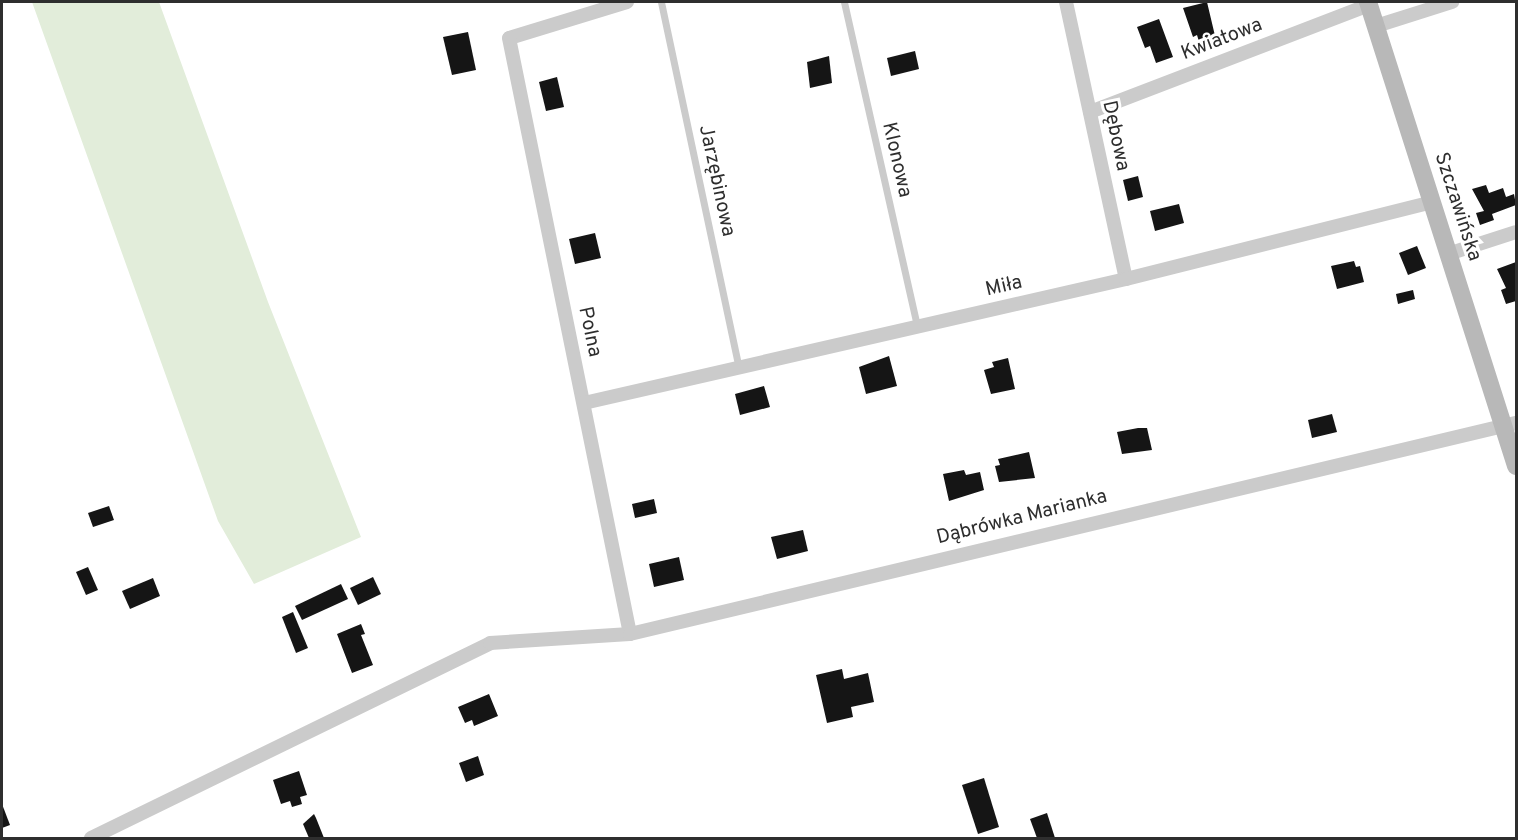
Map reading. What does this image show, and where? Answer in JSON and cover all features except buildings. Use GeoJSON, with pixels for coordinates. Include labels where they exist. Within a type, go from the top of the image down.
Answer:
{"type":"FeatureCollection","features":[{"type":"Feature","properties":{"kind":"street","name":"Polna"},"geometry":{"type":"LineString","coordinates":[[627,2],[509,38],[630,634]]}},
{"type":"Feature","properties":{"kind":"street","name":"Dębowa"},"geometry":{"type":"LineString","coordinates":[[1066,2],[1126,279]]}},
{"type":"Feature","properties":{"kind":"street"},"geometry":{"type":"LineString","coordinates":[[1376,26],[1452,2]]}},
{"type":"Feature","properties":{"kind":"street","name":"Kwiatowa"},"geometry":{"type":"LineString","coordinates":[[1090,112],[1368,3]]}},
{"type":"Feature","properties":{"kind":"street","name":"Szczawińska"},"geometry":{"type":"LineString","coordinates":[[1368,3],[1448,254],[1510,424]]}},
{"type":"Feature","properties":{"kind":"street","name":"Miła"},"geometry":{"type":"LineString","coordinates":[[584,403],[1126,279],[1432,202]]}},
{"type":"Feature","properties":{"kind":"street"},"geometry":{"type":"LineString","coordinates":[[1448,254],[1516,232]]}},
{"type":"Feature","properties":{"kind":"street"},"geometry":{"type":"LineString","coordinates":[[1510,424],[1516,466]]}},
{"type":"Feature","properties":{"kind":"street","name":"Dąbrówka Marianka"},"geometry":{"type":"LineString","coordinates":[[91,838],[473,649],[506,639],[630,634],[1510,424]]}},
{"type":"Feature","properties":{"kind":"lane","name":"Jarzębinowa"},"geometry":{"type":"LineString","coordinates":[[661,2],[739,368]]}},
{"type":"Feature","properties":{"kind":"lane","name":"Klonowa"},"geometry":{"type":"LineString","coordinates":[[844,2],[917,327]]}},
{"type":"Feature","properties":{"kind":"green space"},"geometry":{"type":"Polygon","coordinates":[[[32,2],[159,2],[268,302],[361,537],[254,584],[218,521],[32,2]]]}}]}
